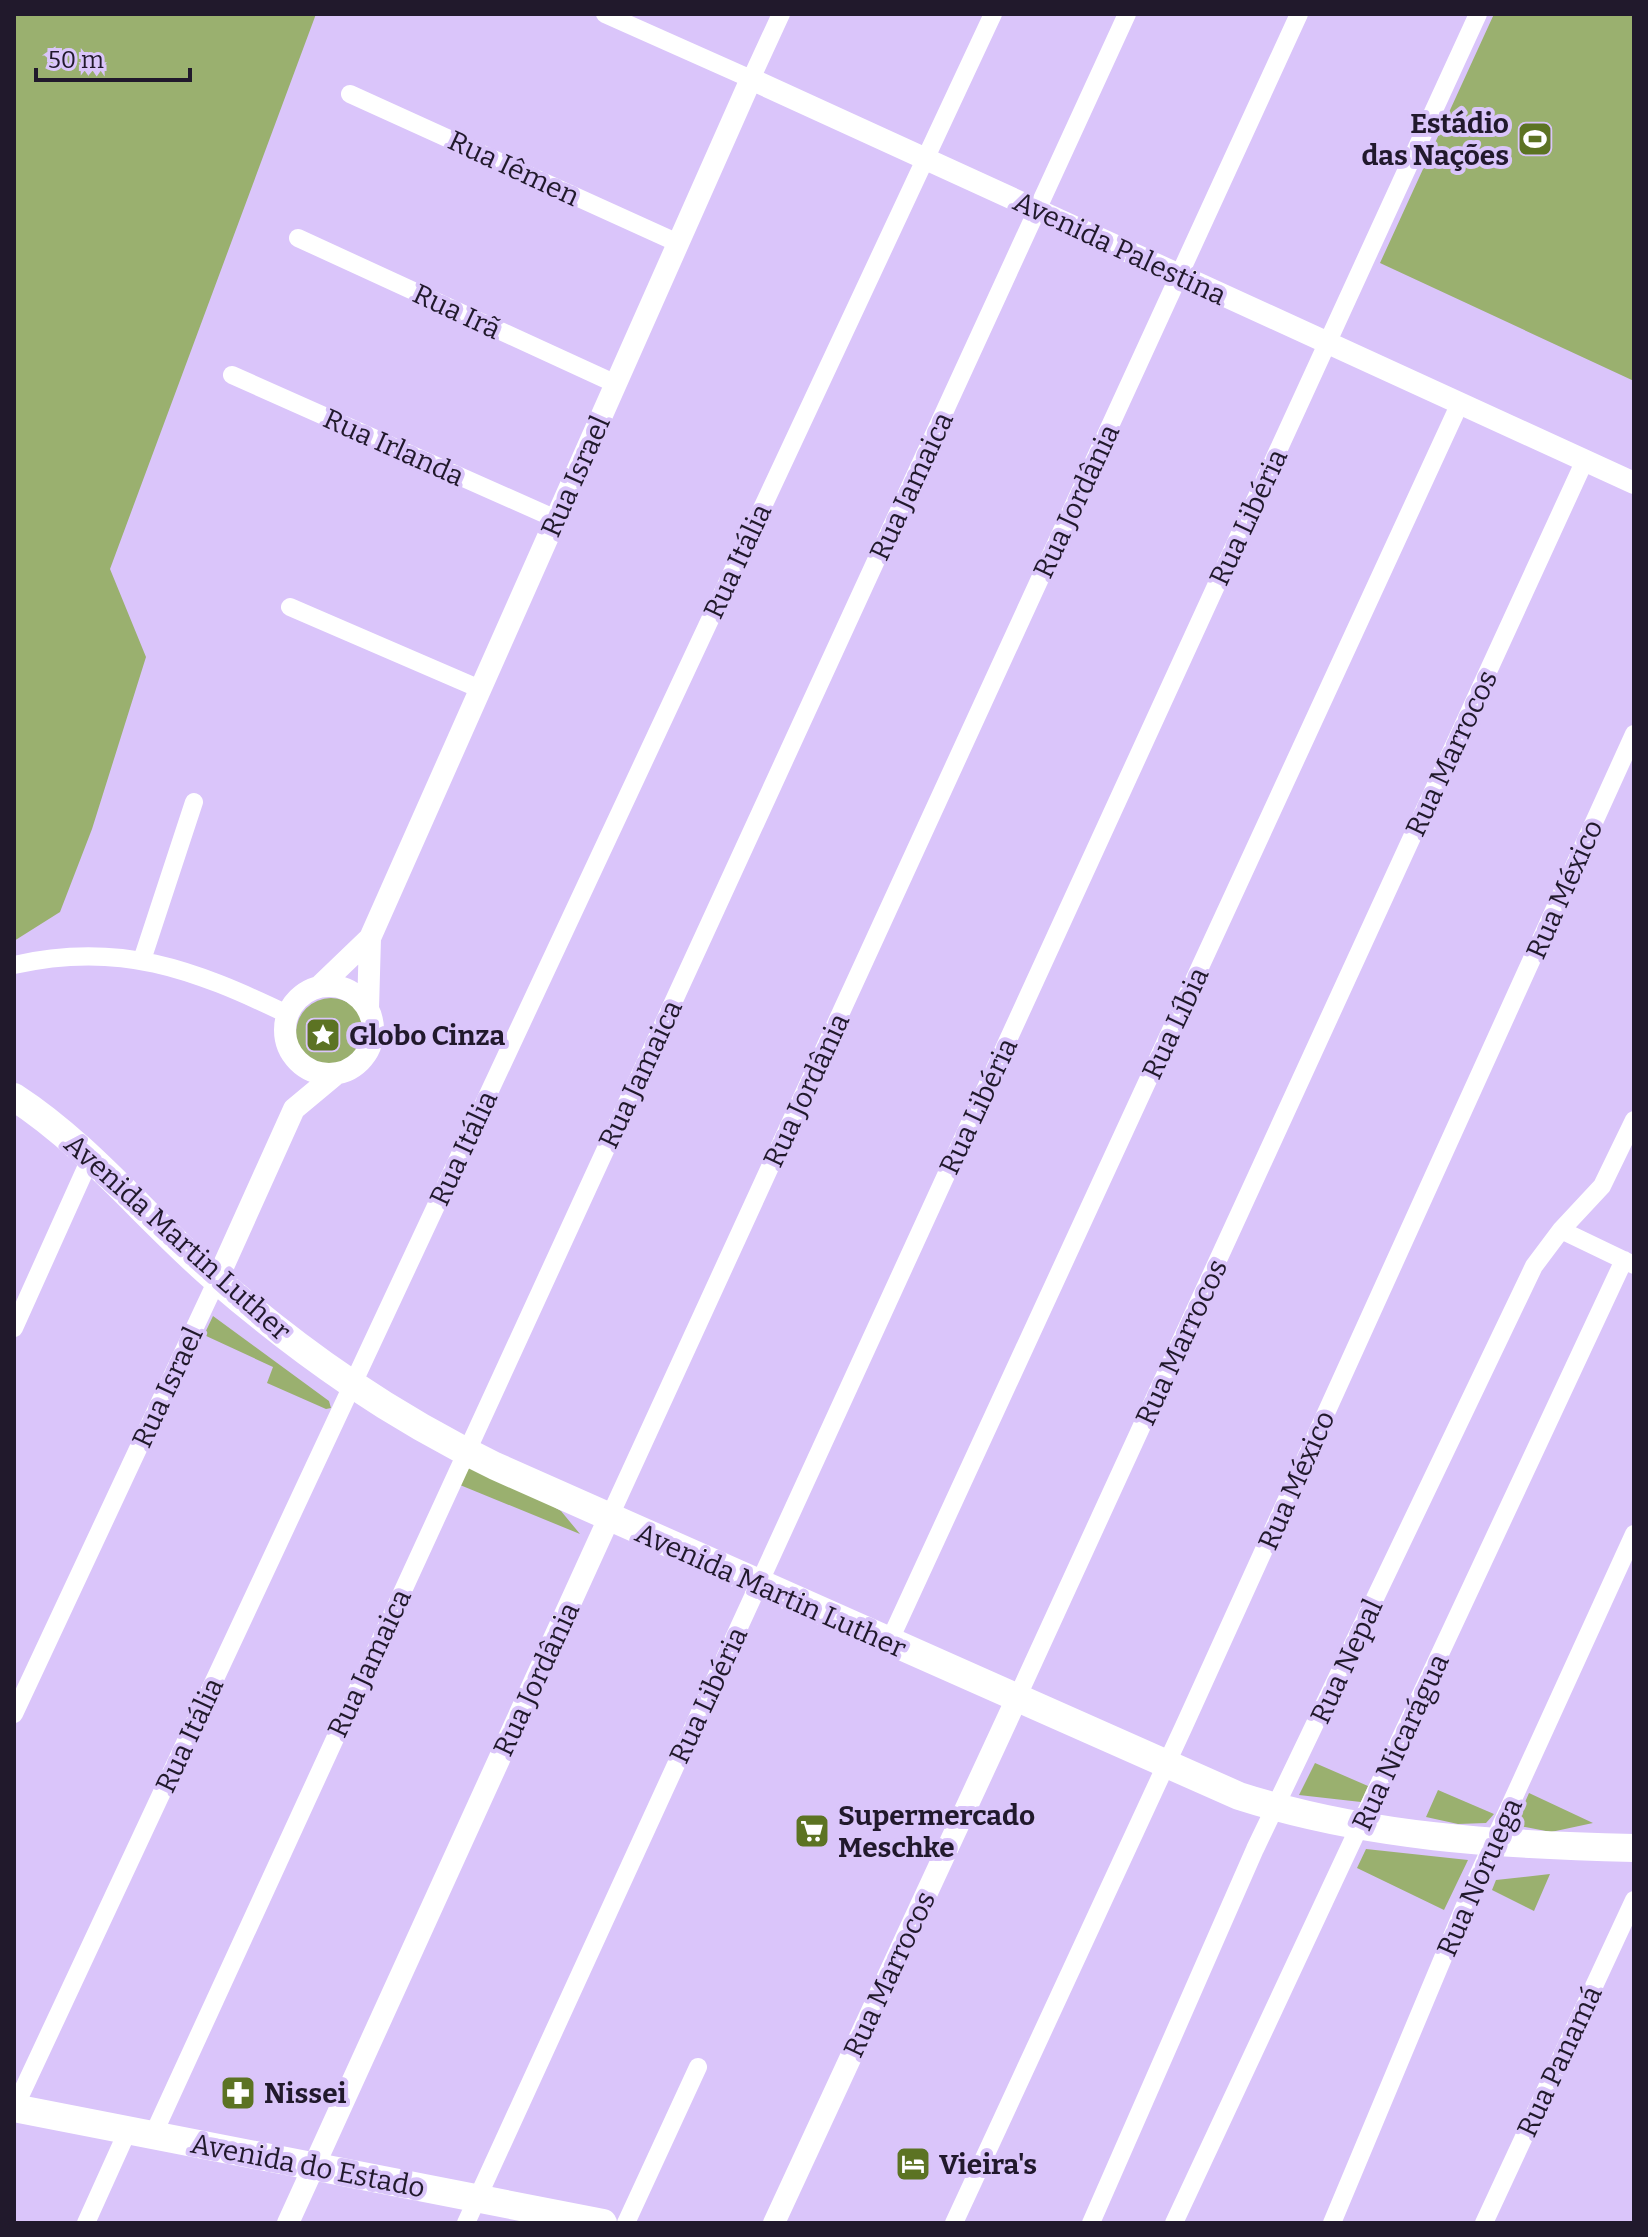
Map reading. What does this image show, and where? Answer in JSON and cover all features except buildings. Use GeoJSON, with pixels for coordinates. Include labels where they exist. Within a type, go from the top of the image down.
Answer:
{"type":"FeatureCollection","features":[{"type":"Feature","properties":{"kind":"main road","name":"Avenida Martin Luther"},"geometry":{"type":"LineString","coordinates":[[14,1097],[54,1126],[217,1280],[351,1387],[466,1452],[1166,1766],[1276,1808],[1361,1826],[1493,1844],[1634,1848]]}},
{"type":"Feature","properties":{"kind":"main road","name":"Avenida do Estado"},"geometry":{"type":"LineString","coordinates":[[14,2108],[314,2166],[472,2210],[603,2223]]}},
{"type":"Feature","properties":{"kind":"street","name":"Avenida Palestina"},"geometry":{"type":"LineString","coordinates":[[605,14],[1634,483]]}},
{"type":"Feature","properties":{"kind":"street","name":"Rua Israel"},"geometry":{"type":"LineString","coordinates":[[368,1009],[370,938],[781,14]]}},
{"type":"Feature","properties":{"kind":"street","name":"Rua Itália"},"geometry":{"type":"LineString","coordinates":[[14,2108],[993,14]]}},
{"type":"Feature","properties":{"kind":"street","name":"Rua Jamaica"},"geometry":{"type":"LineString","coordinates":[[86,2223],[141,2132],[466,1452],[1127,14]]}},
{"type":"Feature","properties":{"kind":"street","name":"Rua Jordânia"},"geometry":{"type":"LineString","coordinates":[[288,2223],[1299,14]]}},
{"type":"Feature","properties":{"kind":"street","name":"Rua Libéria"},"geometry":{"type":"LineString","coordinates":[[472,2210],[1478,14]]}},
{"type":"Feature","properties":{"kind":"street","name":"Rua Iêmen"},"geometry":{"type":"LineString","coordinates":[[350,94],[678,243]]}},
{"type":"Feature","properties":{"kind":"street","name":"Rua Irã"},"geometry":{"type":"LineString","coordinates":[[298,238],[616,384]]}},
{"type":"Feature","properties":{"kind":"street","name":"Rua Irlanda"},"geometry":{"type":"LineString","coordinates":[[232,375],[556,519]]}},
{"type":"Feature","properties":{"kind":"street","name":"Rua Líbia"},"geometry":{"type":"LineString","coordinates":[[889,1642],[1460,403]]}},
{"type":"Feature","properties":{"kind":"street","name":"Rua Marrocos"},"geometry":{"type":"LineString","coordinates":[[774,2223],[1585,460]]}},
{"type":"Feature","properties":{"kind":"street"},"geometry":{"type":"LineString","coordinates":[[290,607],[480,689]]}},
{"type":"Feature","properties":{"kind":"street","name":"Rua México"},"geometry":{"type":"LineString","coordinates":[[954,2223],[1166,1766],[1634,734]]}},
{"type":"Feature","properties":{"kind":"street"},"geometry":{"type":"LineString","coordinates":[[142,960],[194,802]]}},
{"type":"Feature","properties":{"kind":"street","name":"Rua Israel"},"geometry":{"type":"LineString","coordinates":[[320,986],[370,938]]}},
{"type":"Feature","properties":{"kind":"street"},"geometry":{"type":"LineString","coordinates":[[14,965],[56,955],[108,955],[142,960],[204,977],[287,1014]]}},
{"type":"Feature","properties":{"kind":"street"},"geometry":{"type":"LineString","coordinates":[[320,986],[340,986],[352,992],[368,1009],[373,1020],[371,1044],[358,1064],[336,1074],[315,1073],[291,1054],[286,1041],[287,1014],[303,993],[320,986]]}},
{"type":"Feature","properties":{"kind":"street","name":"Rua Israel"},"geometry":{"type":"LineString","coordinates":[[14,1714],[294,1109],[336,1074]]}},
{"type":"Feature","properties":{"kind":"street","name":"Rua Nepal"},"geometry":{"type":"LineString","coordinates":[[1091,2223],[1276,1808],[1534,1266],[1561,1230],[1602,1186],[1634,1120]]}},
{"type":"Feature","properties":{"kind":"street"},"geometry":{"type":"LineString","coordinates":[[14,1328],[90,1159]]}},
{"type":"Feature","properties":{"kind":"street"},"geometry":{"type":"LineString","coordinates":[[1561,1230],[1629,1262]]}},
{"type":"Feature","properties":{"kind":"street","name":"Rua Nicarágua"},"geometry":{"type":"LineString","coordinates":[[1174,2223],[1629,1262]]}},
{"type":"Feature","properties":{"kind":"street","name":"Rua Noruega"},"geometry":{"type":"LineString","coordinates":[[1332,2223],[1493,1844],[1634,1534]]}},
{"type":"Feature","properties":{"kind":"street","name":"Rua Panamá"},"geometry":{"type":"LineString","coordinates":[[1484,2223],[1634,1900]]}},
{"type":"Feature","properties":{"kind":"street"},"geometry":{"type":"LineString","coordinates":[[626,2223],[698,2067]]}},
{"type":"Feature","properties":{"kind":"green space"},"geometry":{"type":"Polygon","coordinates":[[[14,14],[316,14],[110,569],[146,657],[92,829],[60,912],[14,941],[14,14]]]}},
{"type":"Feature","properties":{"kind":"green space","name":"Estádio das Nações"},"geometry":{"type":"Polygon","coordinates":[[[1494,14],[1634,14],[1634,381],[1380,263],[1494,14]]]}},
{"type":"Feature","properties":{"kind":"green space"},"geometry":{"type":"Polygon","coordinates":[[[324,998],[338,998],[360,1013],[366,1033],[364,1046],[356,1058],[338,1068],[324,1068],[302,1053],[296,1040],[296,1026],[311,1004],[324,998]]]}},
{"type":"Feature","properties":{"kind":"green space"},"geometry":{"type":"Polygon","coordinates":[[[213,1316],[329,1401],[331,1408],[326,1409],[267,1383],[273,1367],[204,1335],[213,1316]]]}},
{"type":"Feature","properties":{"kind":"green space"},"geometry":{"type":"Polygon","coordinates":[[[472,1459],[561,1511],[580,1534],[460,1485],[472,1459]]]}},
{"type":"Feature","properties":{"kind":"green space"},"geometry":{"type":"Polygon","coordinates":[[[1315,1763],[1368,1786],[1361,1802],[1299,1795],[1315,1763]]]}},
{"type":"Feature","properties":{"kind":"green space"},"geometry":{"type":"Polygon","coordinates":[[[1438,1790],[1494,1814],[1486,1823],[1458,1824],[1426,1817],[1438,1790]]]}},
{"type":"Feature","properties":{"kind":"green space"},"geometry":{"type":"Polygon","coordinates":[[[1529,1793],[1593,1823],[1551,1832],[1515,1825],[1529,1793]]]}},
{"type":"Feature","properties":{"kind":"green space"},"geometry":{"type":"Polygon","coordinates":[[[1366,1849],[1468,1860],[1444,1910],[1357,1868],[1366,1849]]]}},
{"type":"Feature","properties":{"kind":"green space"},"geometry":{"type":"Polygon","coordinates":[[[1550,1874],[1534,1911],[1492,1890],[1496,1880],[1550,1874]]]}},
{"type":"Feature","properties":{"kind":"place","name":"Estádio das Nações"},"geometry":{"type":"Point","coordinates":[1535,139]}},
{"type":"Feature","properties":{"kind":"place","name":"Globo Cinza"},"geometry":{"type":"Point","coordinates":[323,1035]}},
{"type":"Feature","properties":{"kind":"place","name":"Supermercado Meschke"},"geometry":{"type":"Point","coordinates":[812,1831]}},
{"type":"Feature","properties":{"kind":"place","name":"Nissei"},"geometry":{"type":"Point","coordinates":[238,2093]}},
{"type":"Feature","properties":{"kind":"place","name":"Vieira's"},"geometry":{"type":"Point","coordinates":[913,2164]}}]}
